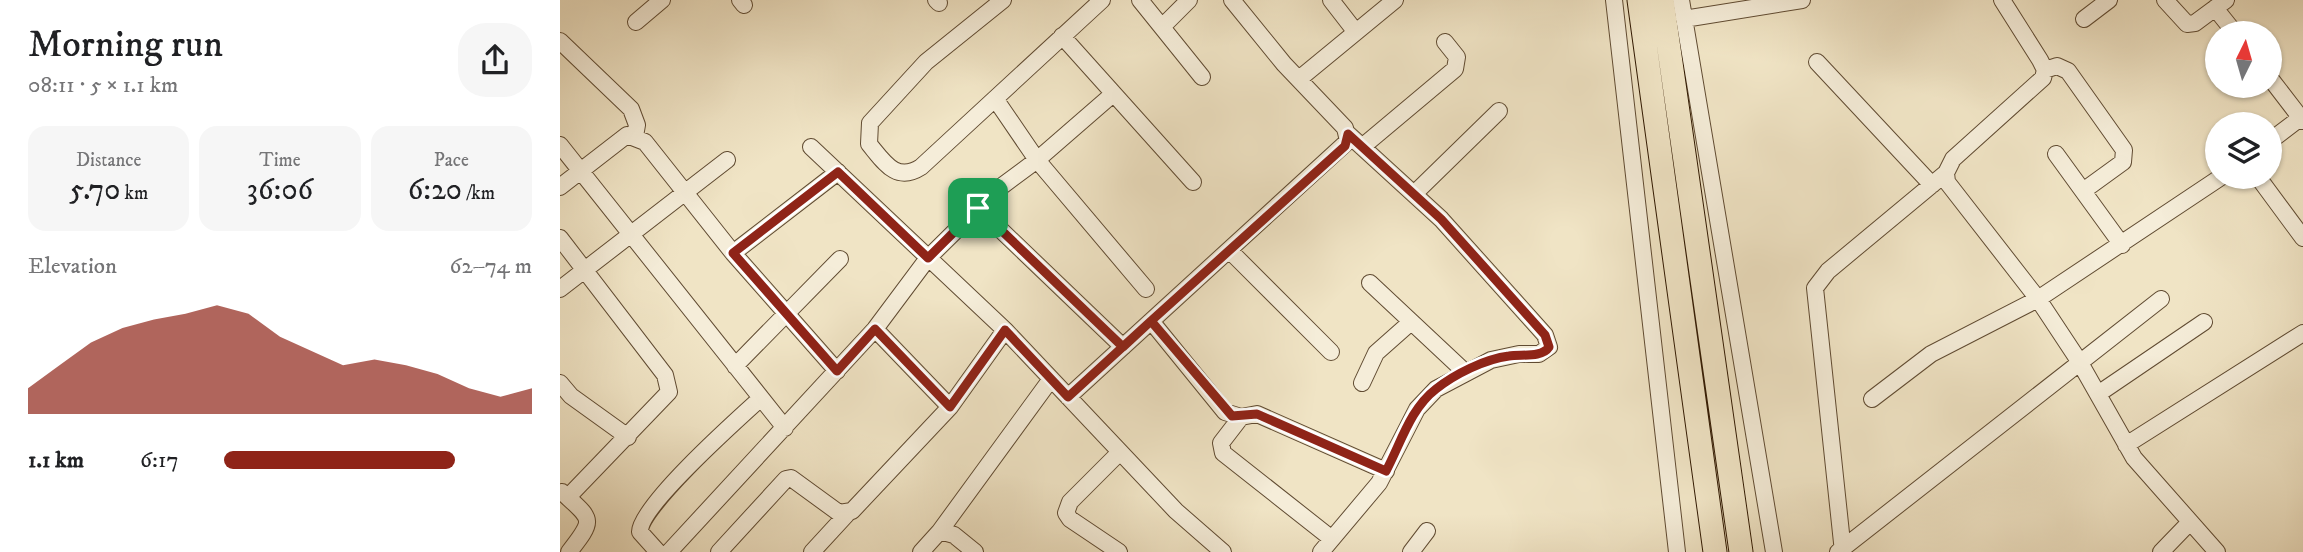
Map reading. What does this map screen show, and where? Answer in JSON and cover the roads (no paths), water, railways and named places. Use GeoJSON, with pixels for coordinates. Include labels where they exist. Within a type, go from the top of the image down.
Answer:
{"type":"FeatureCollection","features":[{"type":"Feature","properties":{"kind":"highway"},"geometry":{"type":"LineString","coordinates":[[1639,0],[1715,552]]}},
{"type":"Feature","properties":{"kind":"highway"},"geometry":{"type":"LineString","coordinates":[[1662,0],[1741,552]]}},
{"type":"Feature","properties":{"kind":"street"},"geometry":{"type":"LineString","coordinates":[[636,22],[662,0]]}},
{"type":"Feature","properties":{"kind":"street"},"geometry":{"type":"LineString","coordinates":[[1003,0],[926,62],[876,115],[867,130],[869,144],[890,170],[902,174],[912,172],[996,100],[1101,0]]}},
{"type":"Feature","properties":{"kind":"street"},"geometry":{"type":"LineString","coordinates":[[1140,0],[1202,78]]}},
{"type":"Feature","properties":{"kind":"street"},"geometry":{"type":"LineString","coordinates":[[1162,27],[1189,0]]}},
{"type":"Feature","properties":{"kind":"street"},"geometry":{"type":"LineString","coordinates":[[1233,0],[1348,134],[1474,253],[1548,341],[1546,352],[1504,356],[1465,372],[1436,389],[1417,409],[1386,471],[1321,552]]}},
{"type":"Feature","properties":{"kind":"street"},"geometry":{"type":"LineString","coordinates":[[1331,0],[1355,31]]}},
{"type":"Feature","properties":{"kind":"street"},"geometry":{"type":"LineString","coordinates":[[1299,79],[1395,0]]}},
{"type":"Feature","properties":{"kind":"street"},"geometry":{"type":"LineString","coordinates":[[1614,0],[1676,552]]}},
{"type":"Feature","properties":{"kind":"street"},"geometry":{"type":"LineString","coordinates":[[1681,0],[1774,552]]}},
{"type":"Feature","properties":{"kind":"street"},"geometry":{"type":"LineString","coordinates":[[1685,19],[1802,0]]}},
{"type":"Feature","properties":{"kind":"street"},"geometry":{"type":"LineString","coordinates":[[1841,551],[1815,288],[1828,271],[1946,173],[1953,159],[2043,78],[2045,70],[2002,0]]}},
{"type":"Feature","properties":{"kind":"street"},"geometry":{"type":"LineString","coordinates":[[2084,19],[2109,0]]}},
{"type":"Feature","properties":{"kind":"street"},"geometry":{"type":"LineString","coordinates":[[2165,0],[2187,24],[2195,23],[2221,4],[2229,21]]}},
{"type":"Feature","properties":{"kind":"street"},"geometry":{"type":"LineString","coordinates":[[1062,36],[1193,182]]}},
{"type":"Feature","properties":{"kind":"street"},"geometry":{"type":"LineString","coordinates":[[560,41],[631,109],[638,125],[635,136]]}},
{"type":"Feature","properties":{"kind":"street"},"geometry":{"type":"LineString","coordinates":[[1362,147],[1455,69],[1457,57],[1445,43]]}},
{"type":"Feature","properties":{"kind":"street"},"geometry":{"type":"LineString","coordinates":[[1817,62],[1931,185]]}},
{"type":"Feature","properties":{"kind":"street"},"geometry":{"type":"LineString","coordinates":[[2045,70],[2057,66],[2068,71],[2124,150],[2123,162],[2083,191]]}},
{"type":"Feature","properties":{"kind":"street"},"geometry":{"type":"LineString","coordinates":[[2282,93],[2302,118],[2282,132]]}},
{"type":"Feature","properties":{"kind":"street"},"geometry":{"type":"LineString","coordinates":[[669,552],[875,329],[928,258],[978,208],[1113,94]]}},
{"type":"Feature","properties":{"kind":"street"},"geometry":{"type":"LineString","coordinates":[[996,100],[1037,160],[1146,289]]}},
{"type":"Feature","properties":{"kind":"street"},"geometry":{"type":"LineString","coordinates":[[1414,194],[1499,111]]}},
{"type":"Feature","properties":{"kind":"street"},"geometry":{"type":"LineString","coordinates":[[1068,397],[1345,146],[1348,134]]}},
{"type":"Feature","properties":{"kind":"street"},"geometry":{"type":"LineString","coordinates":[[560,187],[619,139],[627,135],[645,142],[733,253],[837,371]]}},
{"type":"Feature","properties":{"kind":"street"},"geometry":{"type":"LineString","coordinates":[[560,145],[785,428]]}},
{"type":"Feature","properties":{"kind":"street"},"geometry":{"type":"LineString","coordinates":[[811,146],[1005,330],[1190,525],[1223,552]]}},
{"type":"Feature","properties":{"kind":"street"},"geometry":{"type":"LineString","coordinates":[[2056,154],[2122,245]]}},
{"type":"Feature","properties":{"kind":"street"},"geometry":{"type":"LineString","coordinates":[[560,289],[727,160]]}},
{"type":"Feature","properties":{"kind":"street"},"geometry":{"type":"LineString","coordinates":[[733,253],[838,172]]}},
{"type":"Feature","properties":{"kind":"street"},"geometry":{"type":"LineString","coordinates":[[1946,173],[1952,189],[2038,299],[2079,361],[2126,445],[2154,483],[2217,552]]}},
{"type":"Feature","properties":{"kind":"street"},"geometry":{"type":"LineString","coordinates":[[1872,399],[1946,344],[2038,299],[2205,188]]}},
{"type":"Feature","properties":{"kind":"street"},"geometry":{"type":"LineString","coordinates":[[2267,189],[2303,238]]}},
{"type":"Feature","properties":{"kind":"street"},"geometry":{"type":"LineString","coordinates":[[978,208],[1123,347]]}},
{"type":"Feature","properties":{"kind":"street"},"geometry":{"type":"LineString","coordinates":[[560,238],[669,383],[669,392],[664,399],[628,437],[564,494],[590,520],[569,552]]}},
{"type":"Feature","properties":{"kind":"street"},"geometry":{"type":"LineString","coordinates":[[1230,251],[1331,352]]}},
{"type":"Feature","properties":{"kind":"street"},"geometry":{"type":"LineString","coordinates":[[735,366],[784,313],[840,259]]}},
{"type":"Feature","properties":{"kind":"street"},"geometry":{"type":"LineString","coordinates":[[1370,284],[1465,372]]}},
{"type":"Feature","properties":{"kind":"street"},"geometry":{"type":"LineString","coordinates":[[1841,551],[2161,299]]}},
{"type":"Feature","properties":{"kind":"street"},"geometry":{"type":"LineString","coordinates":[[1151,321],[1226,412],[1241,417],[1257,414],[1386,471]]}},
{"type":"Feature","properties":{"kind":"street"},"geometry":{"type":"LineString","coordinates":[[2098,394],[2204,321]]}},
{"type":"Feature","properties":{"kind":"street"},"geometry":{"type":"LineString","coordinates":[[1362,383],[1376,353],[1411,322]]}},
{"type":"Feature","properties":{"kind":"street"},"geometry":{"type":"LineString","coordinates":[[875,329],[950,407]]}},
{"type":"Feature","properties":{"kind":"street"},"geometry":{"type":"LineString","coordinates":[[812,552],[950,407],[1005,330]]}},
{"type":"Feature","properties":{"kind":"street"},"geometry":{"type":"LineString","coordinates":[[2126,445],[2303,333]]}},
{"type":"Feature","properties":{"kind":"street"},"geometry":{"type":"LineString","coordinates":[[920,552],[940,531],[1051,379]]}},
{"type":"Feature","properties":{"kind":"street"},"geometry":{"type":"LineString","coordinates":[[560,383],[571,396],[628,437]]}},
{"type":"Feature","properties":{"kind":"street"},"geometry":{"type":"LineString","coordinates":[[658,552],[640,532],[643,518],[696,458],[761,398]]}},
{"type":"Feature","properties":{"kind":"street"},"geometry":{"type":"LineString","coordinates":[[1241,417],[1222,443],[1223,453],[1332,539]]}},
{"type":"Feature","properties":{"kind":"street"},"geometry":{"type":"LineString","coordinates":[[1119,552],[1066,513],[1070,502],[1120,452]]}},
{"type":"Feature","properties":{"kind":"street"},"geometry":{"type":"LineString","coordinates":[[719,552],[786,479],[791,478],[832,509],[847,514]]}},
{"type":"Feature","properties":{"kind":"street"},"geometry":{"type":"LineString","coordinates":[[2161,552],[2190,522]]}},
{"type":"Feature","properties":{"kind":"street"},"geometry":{"type":"LineString","coordinates":[[940,531],[954,535],[975,552]]}},
{"type":"Feature","properties":{"kind":"street"},"geometry":{"type":"LineString","coordinates":[[1411,552],[1427,531]]}}]}
